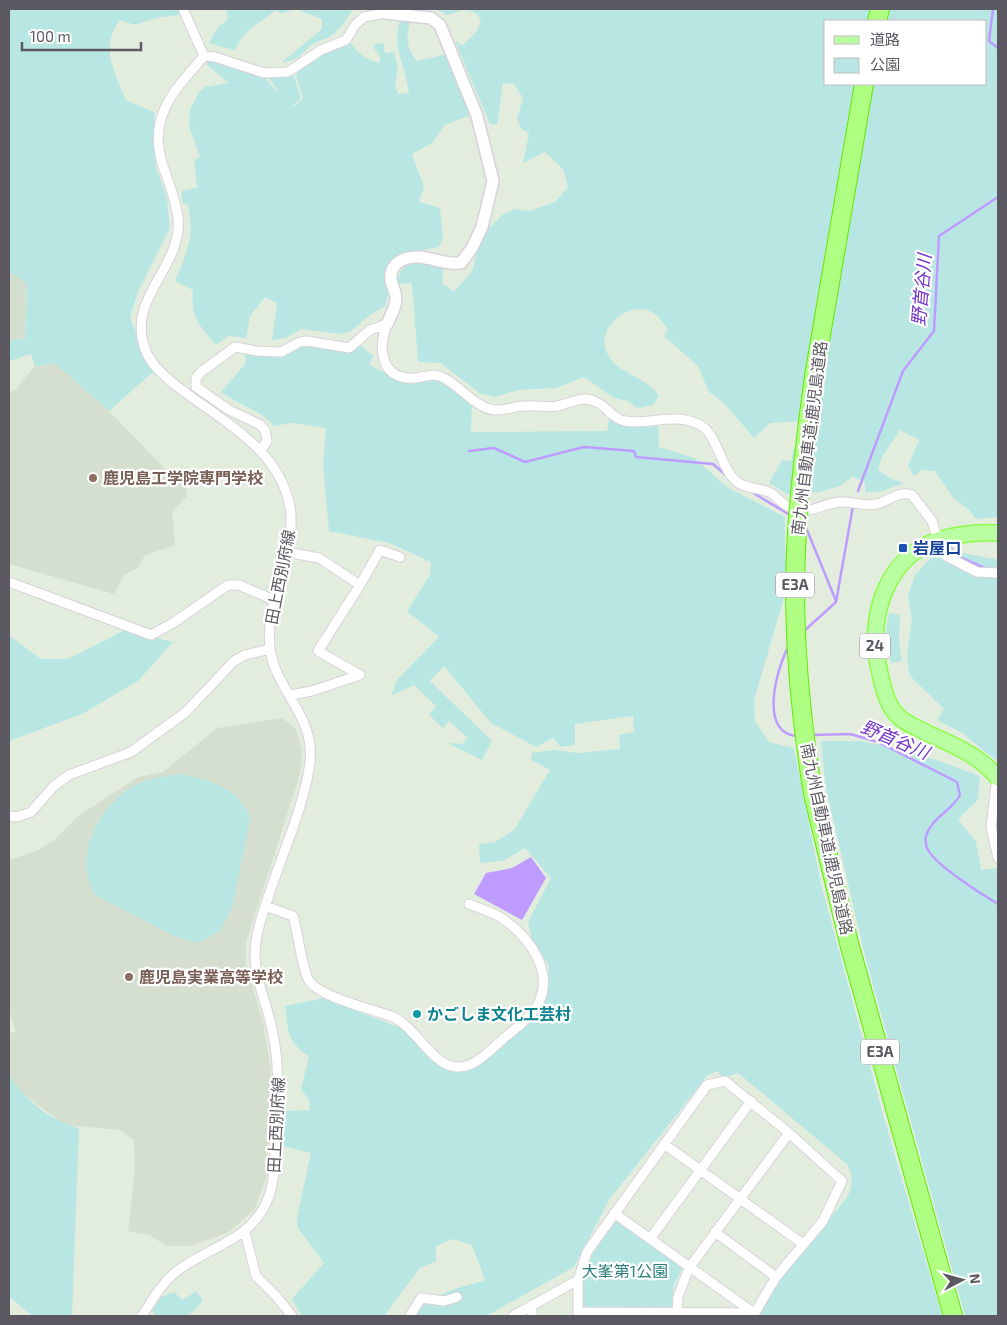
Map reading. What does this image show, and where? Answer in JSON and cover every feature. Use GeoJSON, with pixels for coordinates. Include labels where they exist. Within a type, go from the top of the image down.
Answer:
{"type":"FeatureCollection","features":[{"type":"Feature","properties":{"kind":"highway","name":"南九州自動車道;鹿児島道路"},"geometry":{"type":"LineString","coordinates":[[864,85],[814,376],[797,532],[795,602],[798,680],[814,794],[849,943],[952,1313]]}},
{"type":"Feature","properties":{"kind":"main road","name":"24"},"geometry":{"type":"LineString","coordinates":[[998,532],[956,536],[939,540],[916,553],[901,567],[884,592],[877,610],[874,629],[876,658],[881,676],[892,707],[902,720],[965,751],[989,768],[998,778]]}},
{"type":"Feature","properties":{"kind":"street"},"geometry":{"type":"LineString","coordinates":[[183,9],[204,56],[215,57],[264,73],[288,72],[321,50],[346,40],[355,25],[364,17],[385,13],[431,18],[440,25],[477,116],[493,182],[482,227],[472,248],[461,263],[453,264],[410,256],[394,266],[391,281],[396,301],[381,339],[384,360],[399,376],[415,378],[435,374],[445,378],[482,406],[492,410],[524,406],[559,406],[584,399],[602,403],[611,414],[622,420],[633,422],[670,418],[696,423],[705,428],[722,462],[734,480],[744,486],[769,492],[789,508],[809,512],[840,502],[876,505],[898,494],[912,494],[932,521],[946,556],[961,565],[985,574],[998,573]]}},
{"type":"Feature","properties":{"kind":"street","name":"田上西別府線"},"geometry":{"type":"LineString","coordinates":[[142,1316],[156,1294],[175,1273],[245,1232],[264,1206],[272,1183],[280,1091],[275,1044],[256,968],[255,944],[265,906],[309,771],[311,748],[307,730],[291,695],[277,672],[270,649],[270,619],[291,524],[289,502],[281,479],[261,450],[168,380],[149,358],[141,335],[144,306],[150,291],[167,264],[179,229],[178,213],[158,147],[159,122],[166,103],[204,56]]}},
{"type":"Feature","properties":{"kind":"street"},"geometry":{"type":"LineString","coordinates":[[261,450],[268,436],[265,430],[259,424],[229,410],[196,387],[196,378],[201,372],[235,346],[257,351],[282,352],[300,342],[308,341],[349,348],[370,330],[387,324]]}},
{"type":"Feature","properties":{"kind":"street"},"geometry":{"type":"LineString","coordinates":[[291,695],[312,691],[360,675],[318,651],[380,550],[400,557]]}},
{"type":"Feature","properties":{"kind":"street"},"geometry":{"type":"LineString","coordinates":[[286,552],[319,558],[360,585]]}},
{"type":"Feature","properties":{"kind":"street"},"geometry":{"type":"LineString","coordinates":[[9,582],[152,635],[167,627],[228,585],[239,585],[274,600]]}},
{"type":"Feature","properties":{"kind":"street"},"geometry":{"type":"LineString","coordinates":[[9,816],[17,818],[32,812],[54,786],[69,775],[131,752],[186,712],[234,661],[245,655],[270,649]]}},
{"type":"Feature","properties":{"kind":"street"},"geometry":{"type":"LineString","coordinates":[[998,778],[991,827],[998,858]]}},
{"type":"Feature","properties":{"kind":"street"},"geometry":{"type":"LineString","coordinates":[[265,906],[293,916],[300,939],[303,964],[310,981],[322,990],[396,1018],[444,1064],[458,1067],[478,1061],[530,1015],[537,1005],[543,988],[543,970],[530,943],[500,917],[469,904]]}},
{"type":"Feature","properties":{"kind":"street"},"geometry":{"type":"LineString","coordinates":[[725,1081],[789,1133],[842,1180],[823,1220],[776,1278],[754,1314],[578,1314],[578,1280],[587,1252],[707,1085],[725,1081]]}},
{"type":"Feature","properties":{"kind":"street"},"geometry":{"type":"LineString","coordinates":[[650,1239],[751,1101]]}},
{"type":"Feature","properties":{"kind":"street"},"geometry":{"type":"LineString","coordinates":[[677,1314],[680,1289],[689,1268],[789,1133]]}},
{"type":"Feature","properties":{"kind":"street"},"geometry":{"type":"LineString","coordinates":[[664,1144],[803,1244]]}},
{"type":"Feature","properties":{"kind":"street"},"geometry":{"type":"LineString","coordinates":[[614,1213],[754,1314]]}},
{"type":"Feature","properties":{"kind":"street"},"geometry":{"type":"LineString","coordinates":[[245,1232],[256,1276],[277,1297],[292,1316]]}},
{"type":"Feature","properties":{"kind":"street"},"geometry":{"type":"LineString","coordinates":[[715,1232],[776,1278]]}},
{"type":"Feature","properties":{"kind":"street"},"geometry":{"type":"LineString","coordinates":[[513,1316],[578,1280]]}},
{"type":"Feature","properties":{"kind":"street"},"geometry":{"type":"LineString","coordinates":[[410,1316],[421,1298],[444,1300],[457,1297]]}},
{"type":"Feature","properties":{"kind":"street"},"geometry":{"type":"LineString","coordinates":[[532,1305],[532,1316]]}},
{"type":"Feature","properties":{"kind":"shaded area"},"geometry":{"type":"Polygon","coordinates":[[[11,271],[27,284],[25,339],[9,340],[9,274],[11,271]]]}},
{"type":"Feature","properties":{"kind":"shaded area","name":"鹿児島工学院専門学校"},"geometry":{"type":"Polygon","coordinates":[[[55,363],[109,411],[170,474],[186,482],[187,496],[172,512],[175,545],[145,555],[138,568],[125,574],[114,594],[9,564],[9,392],[14,391],[35,366],[55,363]]]}},
{"type":"Feature","properties":{"kind":"shaded area","name":"鹿児島実業高等学校"},"geometry":{"type":"Polygon","coordinates":[[[282,718],[296,729],[302,752],[300,774],[246,943],[246,964],[263,1023],[270,1063],[271,1085],[266,1178],[254,1210],[229,1232],[192,1246],[166,1246],[150,1235],[128,1231],[135,1170],[134,1140],[120,1130],[66,1125],[19,1091],[9,1075],[9,1033],[15,1032],[9,1007],[9,860],[37,851],[54,840],[78,816],[138,777],[163,772],[217,728],[282,718]]]}},
{"type":"Feature","properties":{"kind":"shaded area"},"geometry":{"type":"Polygon","coordinates":[[[531,857],[546,878],[522,920],[474,894],[486,873],[512,868],[531,857]]]}},
{"type":"Feature","properties":{"kind":"green space"},"geometry":{"type":"Polygon","coordinates":[[[9,9],[178,9],[180,15],[156,18],[135,25],[120,20],[111,40],[111,60],[126,100],[154,112],[156,168],[167,198],[170,228],[138,292],[130,318],[153,372],[109,411],[55,363],[35,366],[31,354],[9,361],[9,340],[25,339],[27,284],[11,272],[9,274],[9,9]]]}},
{"type":"Feature","properties":{"kind":"green space"},"geometry":{"type":"Polygon","coordinates":[[[226,9],[294,9],[282,14],[275,10],[247,32],[235,51],[209,43],[218,27],[228,19],[226,9]]]}},
{"type":"Feature","properties":{"kind":"green space"},"geometry":{"type":"Polygon","coordinates":[[[296,9],[353,9],[341,27],[331,36],[313,44],[297,58],[281,63],[322,29],[322,19],[296,9]]]}},
{"type":"Feature","properties":{"kind":"green space"},"geometry":{"type":"Polygon","coordinates":[[[436,9],[466,9],[447,15],[436,9]]]}},
{"type":"Feature","properties":{"kind":"green space"},"geometry":{"type":"Polygon","coordinates":[[[466,9],[998,9],[998,517],[976,519],[968,509],[954,499],[935,471],[922,470],[914,476],[908,466],[919,440],[900,430],[882,457],[878,470],[892,479],[904,483],[883,491],[866,493],[864,481],[852,477],[840,486],[820,492],[787,494],[769,483],[782,460],[791,461],[802,421],[770,423],[754,438],[724,403],[708,391],[699,367],[664,336],[668,329],[660,319],[655,314],[646,310],[627,312],[618,317],[606,333],[605,343],[607,353],[617,366],[654,389],[659,396],[653,405],[637,408],[628,401],[614,398],[584,377],[556,388],[519,390],[494,397],[479,393],[441,363],[418,362],[412,283],[397,284],[403,269],[414,262],[444,262],[442,283],[454,292],[472,271],[485,223],[490,227],[502,215],[515,209],[530,211],[555,202],[568,187],[563,169],[545,152],[523,163],[529,133],[522,130],[517,119],[523,98],[514,84],[503,83],[497,125],[490,124],[455,41],[463,45],[477,31],[481,21],[477,14],[466,9]]]}},
{"type":"Feature","properties":{"kind":"green space"},"geometry":{"type":"Polygon","coordinates":[[[411,16],[408,29],[408,45],[413,55],[417,61],[447,54],[471,115],[445,125],[432,143],[412,154],[424,187],[419,202],[440,208],[443,238],[439,247],[407,253],[386,281],[388,295],[385,306],[371,314],[350,332],[341,334],[301,329],[286,338],[272,340],[277,303],[265,297],[250,316],[246,338],[229,336],[216,345],[194,314],[193,290],[175,281],[189,244],[191,226],[188,206],[182,202],[182,191],[197,188],[194,160],[200,157],[189,126],[190,110],[199,92],[205,87],[229,83],[206,64],[212,57],[257,70],[281,95],[268,77],[293,74],[301,99],[293,107],[303,99],[296,76],[301,64],[346,37],[360,54],[375,62],[380,63],[380,56],[373,47],[377,43],[384,44],[385,53],[394,52],[398,69],[395,86],[398,94],[409,93],[397,37],[401,18],[411,16]]]}},
{"type":"Feature","properties":{"kind":"green space"},"geometry":{"type":"Polygon","coordinates":[[[309,341],[343,348],[355,341],[373,356],[369,365],[399,380],[435,379],[472,403],[471,432],[607,431],[610,418],[658,422],[659,447],[694,458],[727,487],[785,517],[786,591],[754,700],[755,721],[769,742],[794,748],[821,884],[884,1118],[942,1316],[757,1316],[784,1274],[848,1196],[852,1177],[848,1165],[738,1073],[724,1078],[717,1071],[708,1075],[609,1200],[574,1267],[486,1316],[413,1316],[427,1302],[436,1297],[485,1280],[472,1245],[453,1239],[436,1246],[436,1261],[420,1268],[384,1316],[302,1316],[292,1299],[324,1263],[298,1228],[297,1217],[311,1153],[278,1145],[283,1111],[310,1110],[309,1100],[301,1089],[309,1057],[292,1041],[288,1030],[285,1006],[324,998],[403,1029],[437,1064],[458,1070],[483,1061],[511,1039],[520,1023],[533,1016],[548,992],[549,965],[532,940],[528,922],[551,878],[525,848],[503,861],[480,863],[479,844],[495,842],[514,830],[550,770],[531,760],[532,753],[554,750],[577,753],[620,749],[619,735],[634,732],[633,716],[575,724],[575,745],[561,747],[553,738],[536,747],[491,723],[444,666],[430,681],[492,741],[482,760],[447,743],[462,744],[468,738],[449,721],[443,728],[429,715],[436,706],[414,685],[391,696],[397,680],[439,637],[407,611],[430,575],[431,562],[389,543],[329,531],[323,465],[326,428],[293,423],[274,426],[256,412],[221,392],[246,363],[244,348],[283,351],[309,341]]]}},
{"type":"Feature","properties":{"kind":"green space"},"geometry":{"type":"Polygon","coordinates":[[[940,548],[998,560],[998,762],[962,733],[937,720],[944,709],[910,676],[907,656],[912,619],[908,595],[915,575],[940,548]]]}},
{"type":"Feature","properties":{"kind":"green space"},"geometry":{"type":"Polygon","coordinates":[[[889,613],[900,615],[899,639],[902,661],[891,663],[886,629],[889,613]]]}},
{"type":"Feature","properties":{"kind":"green space"},"geometry":{"type":"Polygon","coordinates":[[[125,630],[173,642],[138,681],[82,714],[9,741],[9,635],[41,659],[68,659],[125,630]]]}},
{"type":"Feature","properties":{"kind":"green space"},"geometry":{"type":"Polygon","coordinates":[[[821,741],[860,741],[911,751],[980,776],[978,800],[958,819],[976,842],[981,870],[998,868],[998,1316],[965,1316],[865,956],[826,789],[821,741]]]}},
{"type":"Feature","properties":{"kind":"green space"},"geometry":{"type":"Polygon","coordinates":[[[181,774],[202,779],[231,792],[239,799],[250,817],[233,905],[220,931],[198,943],[176,937],[95,895],[89,881],[87,867],[87,852],[91,838],[105,812],[115,801],[132,787],[145,781],[181,774]]]}},
{"type":"Feature","properties":{"kind":"green space"},"geometry":{"type":"Polygon","coordinates":[[[9,1075],[22,1092],[39,1108],[69,1125],[79,1128],[72,1316],[32,1316],[9,1296],[9,1075]]]}},
{"type":"Feature","properties":{"kind":"green space","name":"大峯第1公園"},"geometry":{"type":"Polygon","coordinates":[[[618,1219],[683,1267],[674,1285],[671,1308],[585,1308],[581,1306],[583,1280],[589,1260],[614,1220],[618,1219]]]}},
{"type":"Feature","properties":{"kind":"green space"},"geometry":{"type":"Polygon","coordinates":[[[196,1291],[203,1300],[188,1315],[178,1317],[157,1316],[152,1311],[161,1297],[174,1292],[183,1300],[196,1291]]]}},
{"type":"Feature","properties":{"kind":"waterway","name":"野首谷川"},"geometry":{"type":"LineString","coordinates":[[993,9],[989,41],[998,48]]}},
{"type":"Feature","properties":{"kind":"waterway","name":"野首谷川"},"geometry":{"type":"LineString","coordinates":[[858,491],[903,371],[934,331],[939,236],[998,197]]}},
{"type":"Feature","properties":{"kind":"waterway"},"geometry":{"type":"LineString","coordinates":[[469,451],[494,448],[525,462],[584,447],[634,451],[636,457],[713,464],[727,476]]}},
{"type":"Feature","properties":{"kind":"waterway"},"geometry":{"type":"LineString","coordinates":[[750,491],[790,515]]}},
{"type":"Feature","properties":{"kind":"waterway","name":"野首谷川"},"geometry":{"type":"LineString","coordinates":[[804,631],[836,602],[853,506]]}},
{"type":"Feature","properties":{"kind":"waterway"},"geometry":{"type":"LineString","coordinates":[[805,525],[836,601]]}},
{"type":"Feature","properties":{"kind":"waterway"},"geometry":{"type":"LineString","coordinates":[[950,547],[959,557],[985,568]]}},
{"type":"Feature","properties":{"kind":"waterway","name":"野首谷川"},"geometry":{"type":"LineString","coordinates":[[789,646],[776,683],[774,713],[778,725],[786,733],[799,736]]}},
{"type":"Feature","properties":{"kind":"waterway","name":"野首谷川"},"geometry":{"type":"LineString","coordinates":[[812,735],[850,734],[878,742],[957,782],[960,795],[929,829],[926,837],[928,850],[940,864],[998,904]]}},
{"type":"Feature","properties":{"kind":"place","name":"鹿児島工学院専門学校"},"geometry":{"type":"Point","coordinates":[93,478]}},
{"type":"Feature","properties":{"kind":"place","name":"岩屋口"},"geometry":{"type":"Point","coordinates":[903,548]}},
{"type":"Feature","properties":{"kind":"place","name":"鹿児島実業高等学校"},"geometry":{"type":"Point","coordinates":[129,977]}},
{"type":"Feature","properties":{"kind":"place","name":"かごしま文化工芸村"},"geometry":{"type":"Point","coordinates":[417,1014]}}]}
